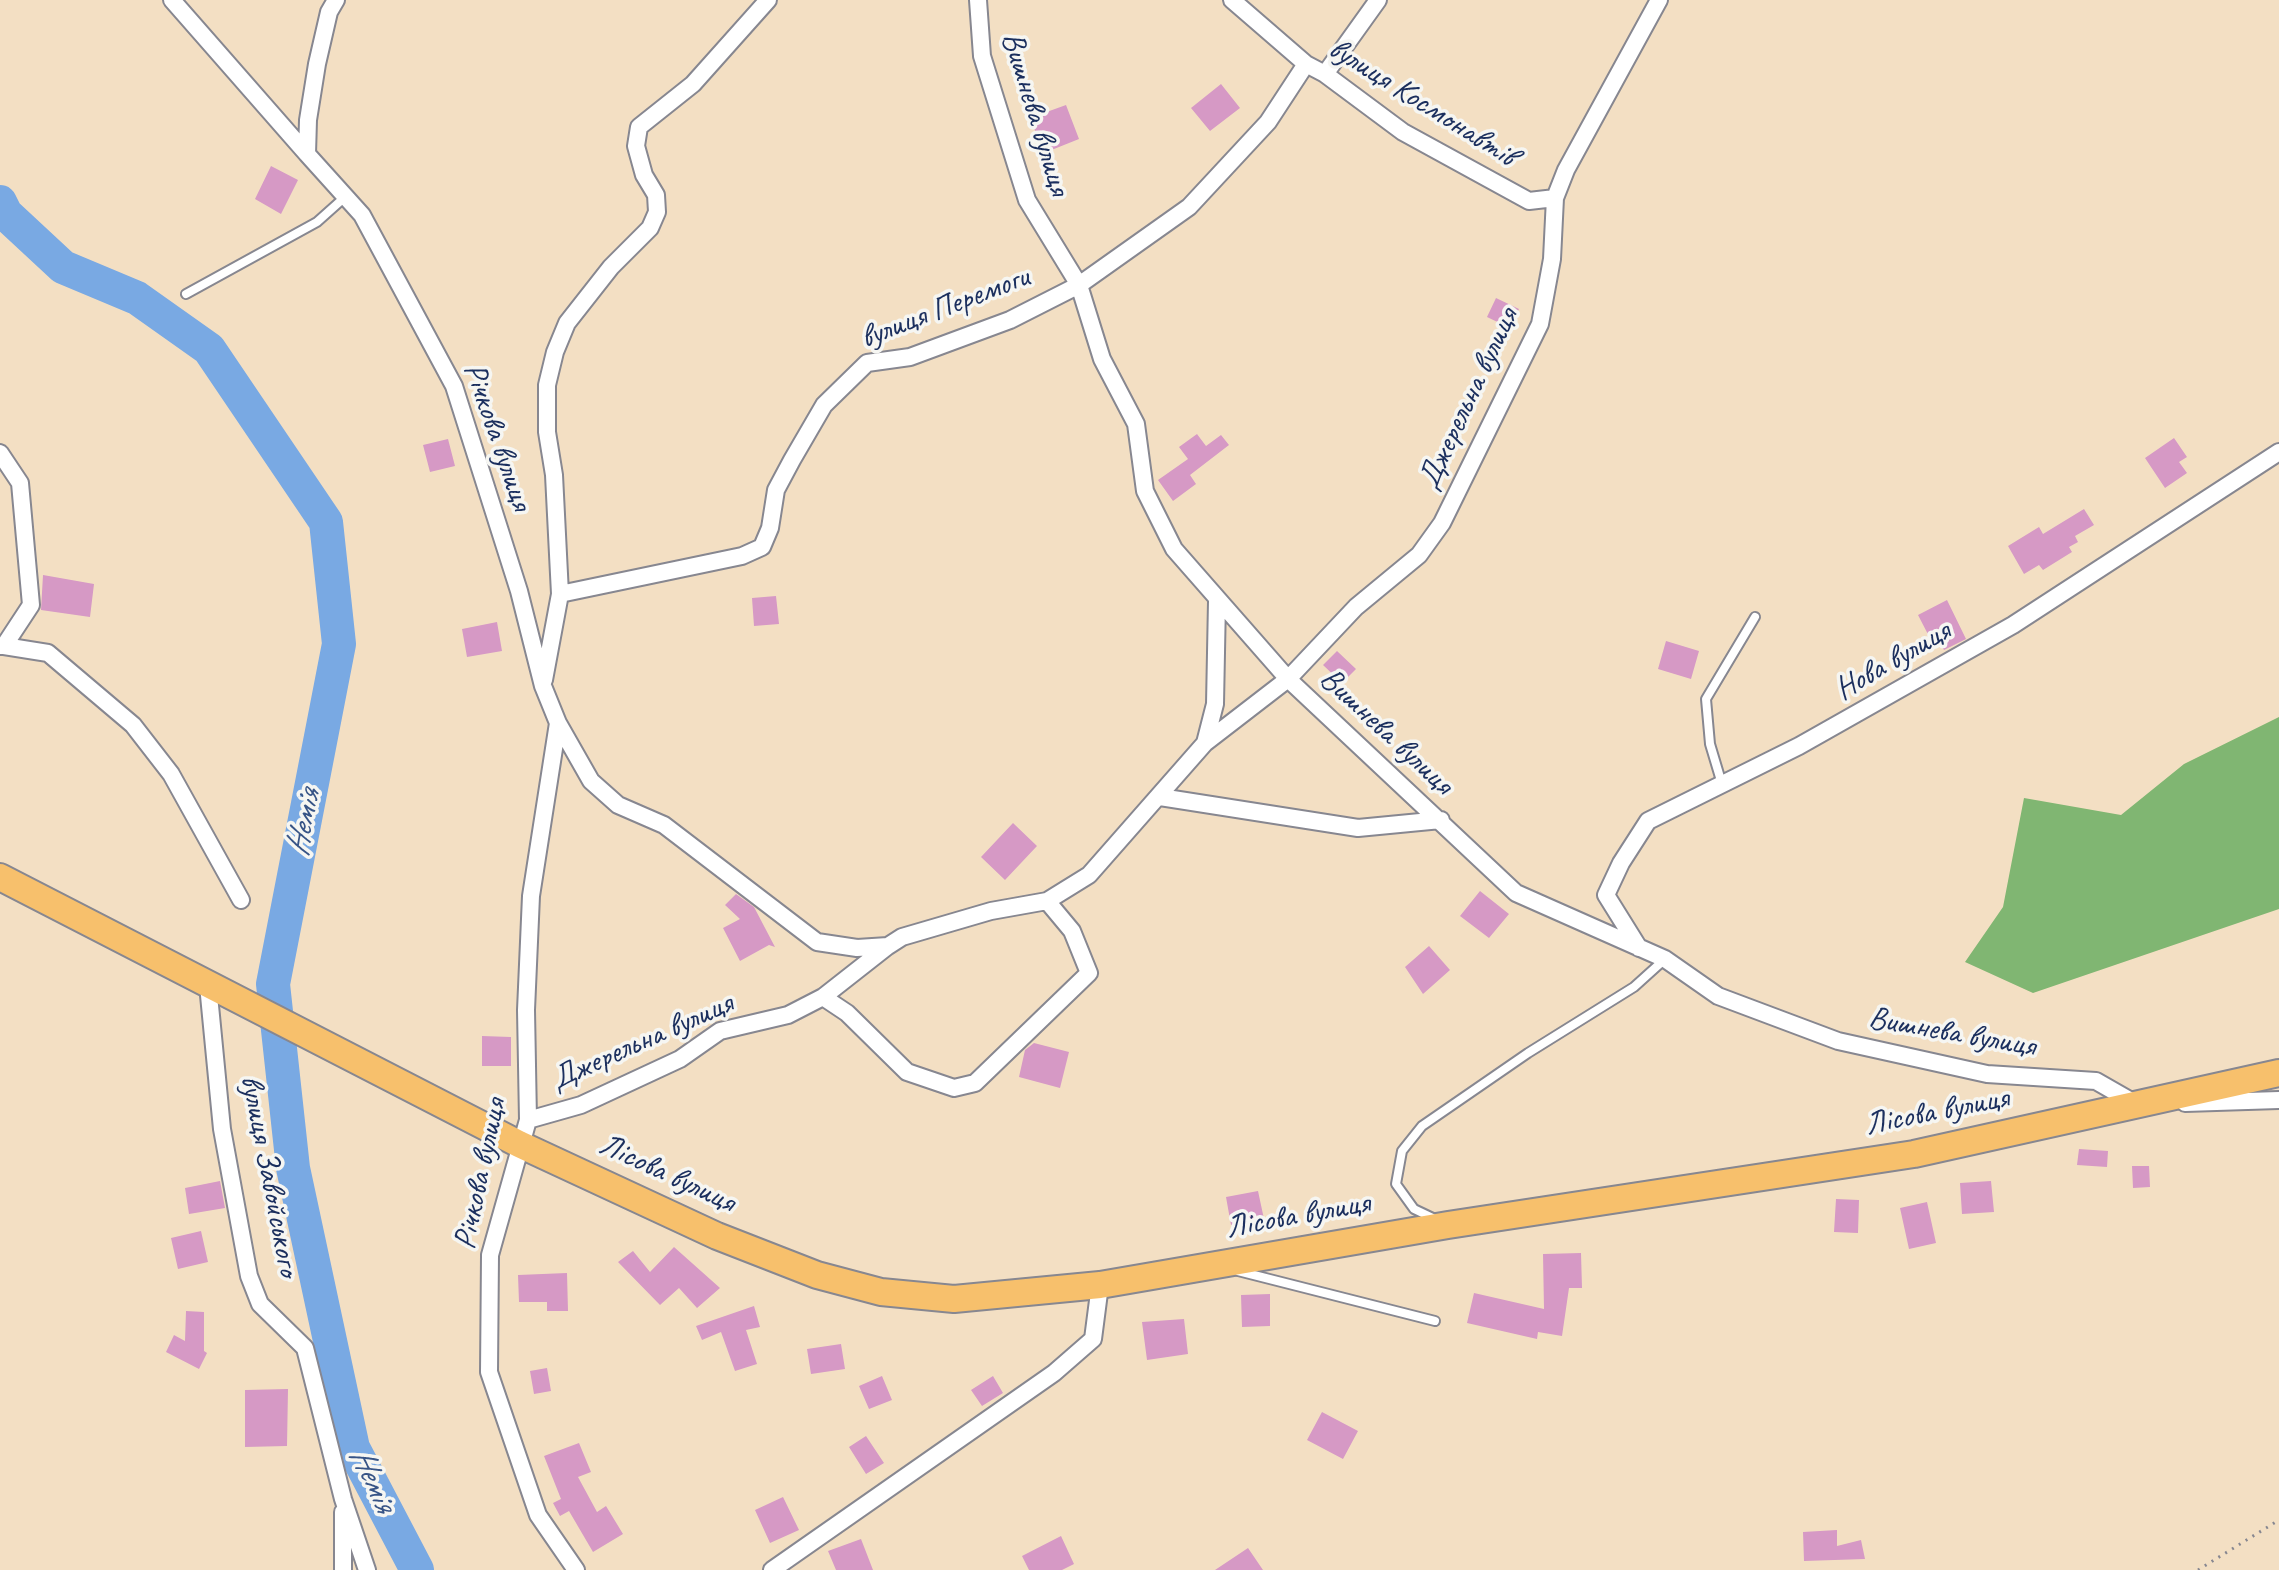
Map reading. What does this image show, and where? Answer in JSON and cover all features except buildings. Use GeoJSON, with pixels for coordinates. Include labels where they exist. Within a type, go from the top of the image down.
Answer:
{"type":"FeatureCollection","features":[{"type":"Feature","properties":{"kind":"highway","name":"Лісова вулиця"},"geometry":{"type":"LineString","coordinates":[[0,877],[366,1065],[524,1132],[717,1236],[817,1275],[881,1292],[954,1299],[1100,1285],[1448,1225],[1914,1154],[2279,1073]]}},
{"type":"Feature","properties":{"kind":"street","name":"Річкова вулиця"},"geometry":{"type":"LineString","coordinates":[[172,0],[362,215],[454,386],[519,591],[543,686],[558,723],[591,781],[618,805],[664,825],[742,882]]}},
{"type":"Feature","properties":{"kind":"street"},"geometry":{"type":"LineString","coordinates":[[307,154],[308,120],[317,64],[329,12],[336,0]]}},
{"type":"Feature","properties":{"kind":"street"},"geometry":{"type":"LineString","coordinates":[[543,686],[560,594],[547,417],[547,385],[555,352],[567,323],[611,267],[650,228],[657,212],[656,195],[644,175],[636,146],[639,127],[693,84],[768,0]]}},
{"type":"Feature","properties":{"kind":"street","name":"Вишнева вулиця"},"geometry":{"type":"LineString","coordinates":[[978,0],[982,56],[1027,200],[1079,285],[1102,359],[1136,424],[1145,491],[1174,549],[1288,679],[1516,893],[1665,959],[1718,996],[1838,1041],[1987,1074],[2096,1081],[2139,1105]]}},
{"type":"Feature","properties":{"kind":"street","name":"вулиця Космонавтів"},"geometry":{"type":"LineString","coordinates":[[1232,0],[1306,64],[1325,74],[1403,132],[1529,201],[1555,198]]}},
{"type":"Feature","properties":{"kind":"street"},"geometry":{"type":"LineString","coordinates":[[1325,74],[1378,0]]}},
{"type":"Feature","properties":{"kind":"street","name":"Джерельна вулиця"},"geometry":{"type":"LineString","coordinates":[[524,1132],[680,1059],[720,1031],[788,1015],[823,997],[902,937],[991,911],[1047,901],[1089,875],[1205,743],[1288,679],[1356,607],[1419,555],[1442,523],[1540,324],[1552,259],[1555,198],[1566,170],[1659,0]]}},
{"type":"Feature","properties":{"kind":"street"},"geometry":{"type":"LineString","coordinates":[[1079,285],[1189,207],[1268,122],[1306,64]]}},
{"type":"Feature","properties":{"kind":"street","name":"вулиця Перемоги"},"geometry":{"type":"LineString","coordinates":[[560,594],[742,556],[762,547],[770,528],[776,490],[792,460],[824,405],[867,363],[925,352],[1010,320],[1079,285]]}},
{"type":"Feature","properties":{"kind":"street","name":"Нова вулиця"},"geometry":{"type":"LineString","coordinates":[[1639,948],[1606,895],[1621,863],[1648,821],[1799,746],[2013,625],[2279,452]]}},
{"type":"Feature","properties":{"kind":"street"},"geometry":{"type":"LineString","coordinates":[[0,453],[20,483],[31,605],[2,646],[48,653],[133,725],[171,774],[241,900]]}},
{"type":"Feature","properties":{"kind":"street","name":"Джерельна вулиця"},"geometry":{"type":"LineString","coordinates":[[1205,743],[1215,704],[1217,601]]}},
{"type":"Feature","properties":{"kind":"street","name":"Річкова вулиця"},"geometry":{"type":"LineString","coordinates":[[558,723],[531,896],[524,1132],[490,1255],[489,1372],[538,1515],[576,1570]]}},
{"type":"Feature","properties":{"kind":"street"},"geometry":{"type":"LineString","coordinates":[[1160,797],[1358,828],[1441,820]]}},
{"type":"Feature","properties":{"kind":"street","name":"Джерельна вулиця"},"geometry":{"type":"LineString","coordinates":[[742,882],[817,942],[857,948],[888,946]]}},
{"type":"Feature","properties":{"kind":"street"},"geometry":{"type":"LineString","coordinates":[[823,997],[847,1013],[907,1072],[954,1088],[975,1083],[1089,973],[1072,931],[1047,901]]}},
{"type":"Feature","properties":{"kind":"street","name":"вулиця Завойського"},"geometry":{"type":"LineString","coordinates":[[208,985],[222,1129],[249,1276],[260,1304],[305,1348],[343,1499],[367,1570]]}},
{"type":"Feature","properties":{"kind":"street"},"geometry":{"type":"LineString","coordinates":[[2139,1105],[2279,1100]]}},
{"type":"Feature","properties":{"kind":"street"},"geometry":{"type":"LineString","coordinates":[[772,1570],[1028,1391],[1093,1339],[1100,1285]]}},
{"type":"Feature","properties":{"kind":"street","name":"вулиця Завойського"},"geometry":{"type":"LineString","coordinates":[[343,1499],[343,1570]]}},
{"type":"Feature","properties":{"kind":"lane"},"geometry":{"type":"LineString","coordinates":[[186,294],[317,222],[346,197]]}},
{"type":"Feature","properties":{"kind":"lane"},"geometry":{"type":"LineString","coordinates":[[1722,784],[1710,744],[1706,699],[1755,617]]}},
{"type":"Feature","properties":{"kind":"lane"},"geometry":{"type":"LineString","coordinates":[[1448,1225],[1414,1209],[1396,1184],[1402,1151],[1422,1126],[1528,1053],[1634,987],[1665,959]]}},
{"type":"Feature","properties":{"kind":"lane"},"geometry":{"type":"LineString","coordinates":[[1217,1265],[1435,1321]]}},
{"type":"Feature","properties":{"kind":"path"},"geometry":{"type":"LineString","coordinates":[[2198,1570],[2279,1520]]}},
{"type":"Feature","properties":{"kind":"green space"},"geometry":{"type":"Polygon","coordinates":[[[2279,717],[2279,909],[2033,993],[1965,962],[2003,907],[2024,798],[2121,815],[2184,764],[2279,717]]]}},
{"type":"Feature","properties":{"kind":"waterway","name":"Немія"},"geometry":{"type":"LineString","coordinates":[[0,202],[6,214],[63,267],[137,298],[209,349],[326,522],[339,644],[273,984],[293,1168],[353,1448],[417,1570]]}}]}
